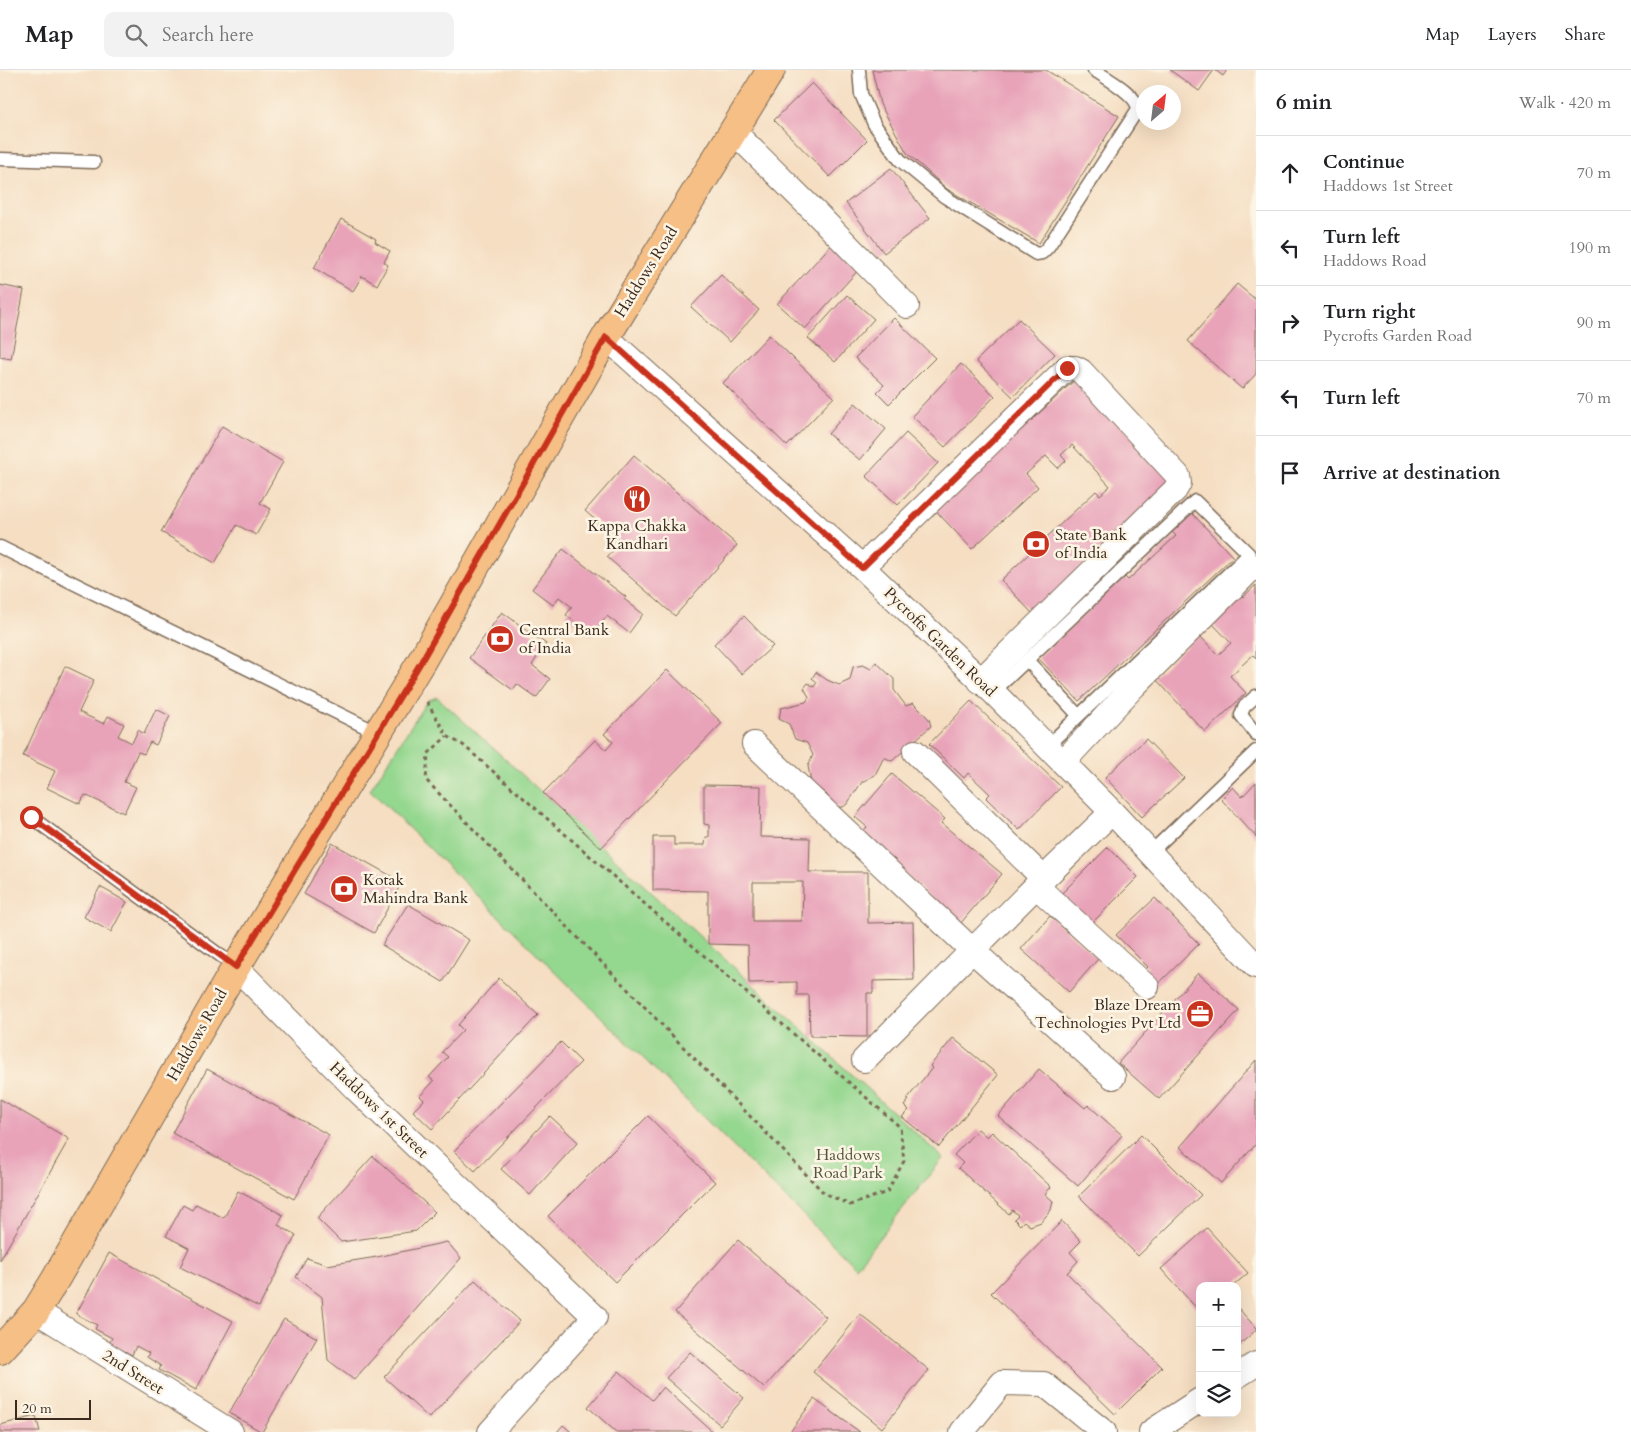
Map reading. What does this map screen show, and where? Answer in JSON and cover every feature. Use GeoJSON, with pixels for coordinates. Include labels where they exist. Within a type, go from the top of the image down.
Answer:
{"type":"FeatureCollection","features":[{"type":"Feature","properties":{"kind":"main road","name":"Haddows Road"},"geometry":{"type":"LineString","coordinates":[[0,1350],[36,1311],[236,967],[421,662],[606,337],[771,70]]}},
{"type":"Feature","properties":{"kind":"street"},"geometry":{"type":"LineString","coordinates":[[733,131],[907,306]]}},
{"type":"Feature","properties":{"kind":"street","name":"Pycrofts Garden Road"},"geometry":{"type":"LineString","coordinates":[[606,337],[862,568],[987,686],[1056,753],[1256,966]]}},
{"type":"Feature","properties":{"kind":"street"},"geometry":{"type":"LineString","coordinates":[[862,568],[1067,368],[1075,368],[1081,371],[1178,476],[1179,483],[1175,490],[987,686]]}},
{"type":"Feature","properties":{"kind":"street"},"geometry":{"type":"LineString","coordinates":[[1056,753],[1134,686],[1254,566]]}},
{"type":"Feature","properties":{"kind":"street"},"geometry":{"type":"LineString","coordinates":[[754,744],[973,951],[1113,1077]]}},
{"type":"Feature","properties":{"kind":"street"},"geometry":{"type":"LineString","coordinates":[[915,752],[1040,883],[1147,987]]}},
{"type":"Feature","properties":{"kind":"street"},"geometry":{"type":"LineString","coordinates":[[864,1060],[1112,812]]}},
{"type":"Feature","properties":{"kind":"street","name":"Haddows 1st Street"},"geometry":{"type":"LineString","coordinates":[[236,967],[356,1089],[595,1317],[490,1432]]}},
{"type":"Feature","properties":{"kind":"street","name":"2nd Street"},"geometry":{"type":"LineString","coordinates":[[36,1311],[231,1432]]}},
{"type":"Feature","properties":{"kind":"street"},"geometry":{"type":"LineString","coordinates":[[1241,1373],[1256,1364]]}},
{"type":"Feature","properties":{"kind":"street"},"geometry":{"type":"LineString","coordinates":[[962,1432],[1002,1383],[1044,1384],[1104,1432]]}},
{"type":"Feature","properties":{"kind":"street"},"geometry":{"type":"LineString","coordinates":[[1151,1432],[1196,1403]]}},
{"type":"Feature","properties":{"kind":"lane"},"geometry":{"type":"LineString","coordinates":[[859,70],[861,94],[874,124],[900,160],[945,197],[1036,254],[1042,253],[1048,247],[1138,109],[1138,103],[1132,96],[1094,70]]}},
{"type":"Feature","properties":{"kind":"lane"},"geometry":{"type":"LineString","coordinates":[[0,159],[94,162]]}},
{"type":"Feature","properties":{"kind":"lane"},"geometry":{"type":"LineString","coordinates":[[987,686],[1027,660],[1195,501],[1249,554],[1078,715],[1056,753]]}},
{"type":"Feature","properties":{"kind":"lane"},"geometry":{"type":"LineString","coordinates":[[0,547],[378,733]]}},
{"type":"Feature","properties":{"kind":"lane"},"geometry":{"type":"LineString","coordinates":[[1027,660],[1078,715]]}},
{"type":"Feature","properties":{"kind":"lane"},"geometry":{"type":"LineString","coordinates":[[1256,696],[1244,707],[1241,715],[1256,734]]}},
{"type":"Feature","properties":{"kind":"lane"},"geometry":{"type":"LineString","coordinates":[[1150,853],[1256,751]]}},
{"type":"Feature","properties":{"kind":"lane","name":"Haddows 1st Street"},"geometry":{"type":"LineString","coordinates":[[31,817],[236,967]]}},
{"type":"Feature","properties":{"kind":"path"},"geometry":{"type":"LineString","coordinates":[[447,736],[463,746],[900,1127],[904,1161],[887,1192],[850,1205],[824,1193],[426,780],[428,754],[447,736]]}},
{"type":"Feature","properties":{"kind":"green space","name":"Haddows Road Park"},"geometry":{"type":"Polygon","coordinates":[[[437,697],[943,1158],[856,1267],[370,790],[427,701],[437,697]]]}},
{"type":"Feature","properties":{"kind":"building"},"geometry":{"type":"Polygon","coordinates":[[[872,70],[1046,70],[1119,116],[1039,243],[947,189],[907,153],[880,104],[872,70]]]}},
{"type":"Feature","properties":{"kind":"building"},"geometry":{"type":"Polygon","coordinates":[[[1170,70],[1214,70],[1199,91],[1170,70]]]}},
{"type":"Feature","properties":{"kind":"building"},"geometry":{"type":"Polygon","coordinates":[[[1215,70],[1227,70],[1223,76],[1215,70]]]}},
{"type":"Feature","properties":{"kind":"building"},"geometry":{"type":"Polygon","coordinates":[[[812,83],[867,140],[830,177],[774,120],[812,83]]]}},
{"type":"Feature","properties":{"kind":"building"},"geometry":{"type":"Polygon","coordinates":[[[891,168],[930,218],[884,253],[846,203],[891,168]]]}},
{"type":"Feature","properties":{"kind":"building"},"geometry":{"type":"Polygon","coordinates":[[[341,219],[376,239],[375,242],[390,251],[384,262],[388,265],[377,285],[362,276],[353,291],[314,268],[341,219]]]}},
{"type":"Feature","properties":{"kind":"building"},"geometry":{"type":"Polygon","coordinates":[[[833,243],[860,268],[805,329],[777,304],[833,243]]]}},
{"type":"Feature","properties":{"kind":"building"},"geometry":{"type":"Polygon","coordinates":[[[721,275],[759,310],[730,342],[691,307],[721,275]]]}},
{"type":"Feature","properties":{"kind":"building"},"geometry":{"type":"Polygon","coordinates":[[[1237,284],[1256,300],[1256,374],[1242,389],[1188,341],[1237,284]]]}},
{"type":"Feature","properties":{"kind":"building"},"geometry":{"type":"Polygon","coordinates":[[[0,285],[24,290],[11,359],[0,357],[0,285]]]}},
{"type":"Feature","properties":{"kind":"building"},"geometry":{"type":"Polygon","coordinates":[[[847,295],[874,319],[835,362],[808,338],[847,295]]]}},
{"type":"Feature","properties":{"kind":"building"},"geometry":{"type":"Polygon","coordinates":[[[894,318],[935,358],[889,404],[877,392],[884,385],[855,358],[894,318]]]}},
{"type":"Feature","properties":{"kind":"building"},"geometry":{"type":"Polygon","coordinates":[[[1019,319],[1055,354],[1013,397],[976,361],[1019,319]]]}},
{"type":"Feature","properties":{"kind":"building"},"geometry":{"type":"Polygon","coordinates":[[[769,335],[834,397],[787,446],[723,383],[769,335]]]}},
{"type":"Feature","properties":{"kind":"building"},"geometry":{"type":"Polygon","coordinates":[[[961,364],[995,396],[945,447],[912,416],[961,364]]]}},
{"type":"Feature","properties":{"kind":"building"},"geometry":{"type":"Polygon","coordinates":[[[1077,378],[1173,480],[1032,613],[1001,580],[1096,491],[1100,495],[1110,486],[1072,445],[1061,455],[1066,461],[1058,468],[1046,456],[1026,474],[1038,487],[972,549],[935,510],[1077,378]]]}},
{"type":"Feature","properties":{"kind":"building"},"geometry":{"type":"Polygon","coordinates":[[[855,403],[886,429],[860,460],[828,434],[855,403]]]}},
{"type":"Feature","properties":{"kind":"building"},"geometry":{"type":"Polygon","coordinates":[[[222,426],[283,462],[260,503],[271,509],[256,535],[237,525],[215,563],[161,532],[222,426]]]}},
{"type":"Feature","properties":{"kind":"building"},"geometry":{"type":"Polygon","coordinates":[[[906,433],[938,463],[898,505],[866,476],[906,433]]]}},
{"type":"Feature","properties":{"kind":"building"},"geometry":{"type":"Polygon","coordinates":[[[634,455],[737,545],[675,616],[607,557],[621,542],[585,511],[634,455]]]}},
{"type":"Feature","properties":{"kind":"building"},"geometry":{"type":"Polygon","coordinates":[[[1190,511],[1233,557],[1079,701],[1038,658],[1100,600],[1098,598],[1123,575],[1128,580],[1176,536],[1170,530],[1190,511]]]}},
{"type":"Feature","properties":{"kind":"building"},"geometry":{"type":"Polygon","coordinates":[[[563,549],[626,597],[624,599],[643,614],[629,633],[607,616],[592,636],[566,615],[572,607],[559,597],[553,605],[532,589],[563,549]]]}},
{"type":"Feature","properties":{"kind":"building"},"geometry":{"type":"Polygon","coordinates":[[[1256,585],[1256,658],[1253,655],[1230,676],[1246,693],[1205,732],[1154,677],[1199,635],[1218,655],[1231,643],[1212,623],[1240,593],[1243,597],[1256,585]]]}},
{"type":"Feature","properties":{"kind":"building"},"geometry":{"type":"Polygon","coordinates":[[[502,612],[546,644],[532,665],[550,679],[536,698],[517,684],[513,690],[469,658],[502,612]]]}},
{"type":"Feature","properties":{"kind":"building"},"geometry":{"type":"Polygon","coordinates":[[[744,616],[773,646],[742,674],[714,644],[744,616]]]}},
{"type":"Feature","properties":{"kind":"building"},"geometry":{"type":"Polygon","coordinates":[[[876,662],[894,679],[894,690],[906,706],[913,703],[929,719],[931,726],[892,761],[884,757],[875,775],[862,782],[847,804],[843,807],[834,806],[826,794],[811,783],[808,766],[813,755],[807,743],[795,739],[789,724],[779,719],[781,708],[806,702],[809,697],[804,688],[808,683],[814,687],[817,682],[812,678],[816,672],[827,680],[839,685],[850,680],[853,667],[863,665],[871,669],[876,662]]]}},
{"type":"Feature","properties":{"kind":"building"},"geometry":{"type":"Polygon","coordinates":[[[65,666],[94,680],[79,712],[104,724],[108,716],[124,724],[118,736],[132,743],[138,730],[144,734],[156,709],[170,716],[156,745],[150,742],[144,754],[138,752],[124,782],[136,787],[124,813],[85,795],[80,804],[47,788],[55,771],[23,756],[65,666]]]}},
{"type":"Feature","properties":{"kind":"building"},"geometry":{"type":"Polygon","coordinates":[[[667,670],[722,723],[601,848],[543,793],[595,740],[606,750],[613,742],[604,734],[667,670]]]}},
{"type":"Feature","properties":{"kind":"building"},"geometry":{"type":"Polygon","coordinates":[[[971,701],[1061,787],[1019,830],[986,798],[990,794],[968,773],[964,778],[929,744],[971,701]]]}},
{"type":"Feature","properties":{"kind":"building"},"geometry":{"type":"Polygon","coordinates":[[[1146,739],[1184,778],[1142,817],[1105,777],[1146,739]]]}},
{"type":"Feature","properties":{"kind":"building"},"geometry":{"type":"Polygon","coordinates":[[[892,774],[945,819],[941,823],[1002,874],[960,924],[861,834],[867,827],[855,817],[892,774]]]}},
{"type":"Feature","properties":{"kind":"building"},"geometry":{"type":"Polygon","coordinates":[[[1256,782],[1256,837],[1221,799],[1233,787],[1242,797],[1256,782]]]}},
{"type":"Feature","properties":{"kind":"building"},"geometry":{"type":"Polygon","coordinates":[[[704,785],[761,786],[760,837],[810,838],[809,872],[868,872],[868,923],[913,922],[914,980],[873,981],[873,993],[867,993],[867,1037],[810,1036],[809,995],[797,995],[797,982],[749,983],[748,945],[708,944],[708,891],[653,890],[653,837],[674,837],[674,845],[705,845],[706,837],[709,837],[709,825],[704,824],[704,785]],[[753,882],[753,921],[802,921],[803,882],[753,882]]]}},
{"type":"Feature","properties":{"kind":"building"},"geometry":{"type":"Polygon","coordinates":[[[332,843],[402,882],[374,933],[304,894],[332,843]]]}},
{"type":"Feature","properties":{"kind":"building"},"geometry":{"type":"Polygon","coordinates":[[[1108,847],[1138,877],[1090,925],[1060,895],[1108,847]]]}},
{"type":"Feature","properties":{"kind":"building"},"geometry":{"type":"Polygon","coordinates":[[[100,887],[127,902],[111,932],[84,917],[100,887]]]}},
{"type":"Feature","properties":{"kind":"building"},"geometry":{"type":"Polygon","coordinates":[[[1155,898],[1199,944],[1157,985],[1144,971],[1148,967],[1116,935],[1155,898]]]}},
{"type":"Feature","properties":{"kind":"building"},"geometry":{"type":"Polygon","coordinates":[[[408,904],[469,940],[443,982],[382,945],[408,904]]]}},
{"type":"Feature","properties":{"kind":"building"},"geometry":{"type":"Polygon","coordinates":[[[1050,916],[1098,959],[1069,992],[1021,949],[1050,916]]]}},
{"type":"Feature","properties":{"kind":"building"},"geometry":{"type":"Polygon","coordinates":[[[1198,973],[1239,1010],[1159,1099],[1118,1063],[1198,973]]]}},
{"type":"Feature","properties":{"kind":"building"},"geometry":{"type":"Polygon","coordinates":[[[499,978],[538,1015],[432,1129],[413,1111],[424,1100],[420,1096],[434,1081],[429,1077],[448,1057],[442,1052],[463,1030],[458,1025],[499,978]]]}},
{"type":"Feature","properties":{"kind":"building"},"geometry":{"type":"Polygon","coordinates":[[[953,1038],[998,1075],[939,1147],[902,1117],[909,1110],[904,1106],[909,1100],[907,1099],[932,1068],[930,1066],[953,1038]]]}},
{"type":"Feature","properties":{"kind":"building"},"geometry":{"type":"Polygon","coordinates":[[[561,1042],[581,1062],[475,1171],[454,1151],[561,1042]]]}},
{"type":"Feature","properties":{"kind":"building"},"geometry":{"type":"Polygon","coordinates":[[[1256,1060],[1256,1144],[1221,1183],[1180,1147],[1256,1060]]]}},
{"type":"Feature","properties":{"kind":"building"},"geometry":{"type":"Polygon","coordinates":[[[207,1069],[329,1135],[294,1199],[172,1133],[207,1069]]]}},
{"type":"Feature","properties":{"kind":"building"},"geometry":{"type":"Polygon","coordinates":[[[1039,1069],[1085,1108],[1088,1105],[1122,1135],[1078,1186],[998,1116],[1039,1069]]]}},
{"type":"Feature","properties":{"kind":"building"},"geometry":{"type":"Polygon","coordinates":[[[0,1099],[69,1139],[0,1260],[0,1099]]]}},
{"type":"Feature","properties":{"kind":"building"},"geometry":{"type":"Polygon","coordinates":[[[550,1116],[578,1142],[530,1195],[501,1169],[550,1116]]]}},
{"type":"Feature","properties":{"kind":"building"},"geometry":{"type":"Polygon","coordinates":[[[648,1116],[715,1182],[615,1282],[548,1216],[648,1116]]]}},
{"type":"Feature","properties":{"kind":"building"},"geometry":{"type":"Polygon","coordinates":[[[978,1129],[987,1137],[992,1132],[1051,1187],[1045,1194],[1053,1201],[1051,1210],[1041,1222],[1030,1226],[1024,1221],[1020,1225],[1014,1219],[1018,1215],[1012,1210],[1009,1214],[958,1168],[963,1163],[954,1155],[978,1129]]]}},
{"type":"Feature","properties":{"kind":"building"},"geometry":{"type":"Polygon","coordinates":[[[1141,1135],[1201,1195],[1138,1256],[1079,1196],[1141,1135]]]}},
{"type":"Feature","properties":{"kind":"building"},"geometry":{"type":"Polygon","coordinates":[[[373,1156],[435,1212],[416,1231],[341,1242],[317,1218],[373,1156]]]}},
{"type":"Feature","properties":{"kind":"building"},"geometry":{"type":"Polygon","coordinates":[[[238,1191],[283,1215],[278,1225],[296,1235],[259,1307],[180,1267],[189,1248],[166,1236],[183,1205],[192,1210],[196,1204],[224,1218],[238,1191]]]}},
{"type":"Feature","properties":{"kind":"building"},"geometry":{"type":"Polygon","coordinates":[[[1062,1221],[1081,1241],[1070,1252],[1078,1261],[1067,1273],[1162,1367],[1115,1414],[991,1293],[1062,1221]]]}},
{"type":"Feature","properties":{"kind":"building"},"geometry":{"type":"Polygon","coordinates":[[[1207,1228],[1248,1273],[1238,1282],[1196,1282],[1196,1308],[1161,1269],[1207,1228]]]}},
{"type":"Feature","properties":{"kind":"building"},"geometry":{"type":"Polygon","coordinates":[[[738,1240],[826,1317],[764,1388],[675,1312],[738,1240]]]}},
{"type":"Feature","properties":{"kind":"building"},"geometry":{"type":"Polygon","coordinates":[[[447,1242],[461,1258],[354,1380],[328,1360],[322,1297],[296,1277],[307,1258],[327,1265],[377,1257],[447,1242]]]}},
{"type":"Feature","properties":{"kind":"building"},"geometry":{"type":"Polygon","coordinates":[[[109,1253],[233,1321],[196,1390],[159,1370],[161,1366],[147,1357],[149,1353],[136,1346],[132,1355],[109,1343],[112,1338],[95,1329],[97,1325],[76,1314],[109,1253]]]}},
{"type":"Feature","properties":{"kind":"building"},"geometry":{"type":"Polygon","coordinates":[[[475,1280],[520,1321],[429,1418],[384,1377],[475,1280]]]}},
{"type":"Feature","properties":{"kind":"building"},"geometry":{"type":"Polygon","coordinates":[[[1241,1311],[1256,1328],[1241,1343],[1241,1311]]]}},
{"type":"Feature","properties":{"kind":"building"},"geometry":{"type":"Polygon","coordinates":[[[860,1314],[929,1370],[882,1428],[813,1372],[860,1314]]]}},
{"type":"Feature","properties":{"kind":"building"},"geometry":{"type":"Polygon","coordinates":[[[284,1319],[317,1338],[262,1432],[229,1413],[284,1319]]]}},
{"type":"Feature","properties":{"kind":"building"},"geometry":{"type":"Polygon","coordinates":[[[690,1352],[744,1398],[720,1425],[666,1378],[690,1352]]]}},
{"type":"Feature","properties":{"kind":"building"},"geometry":{"type":"Polygon","coordinates":[[[619,1371],[652,1400],[663,1387],[713,1432],[616,1432],[588,1407],[619,1371]]]}},
{"type":"Feature","properties":{"kind":"building"},"geometry":{"type":"Polygon","coordinates":[[[814,1399],[860,1432],[790,1432],[814,1399]]]}},
{"type":"Feature","properties":{"kind":"building"},"geometry":{"type":"Polygon","coordinates":[[[36,1416],[40,1432],[0,1432],[0,1425],[36,1416]]]}},
{"type":"Feature","properties":{"kind":"building"},"geometry":{"type":"Polygon","coordinates":[[[563,1425],[571,1432],[557,1432],[563,1425]]]}},
{"type":"Feature","properties":{"kind":"place","name":"Kappa Chakka Kandhari"},"geometry":{"type":"Point","coordinates":[637,499]}},
{"type":"Feature","properties":{"kind":"place","name":"State Bank of India"},"geometry":{"type":"Point","coordinates":[1036,544]}},
{"type":"Feature","properties":{"kind":"place","name":"Central Bank of India"},"geometry":{"type":"Point","coordinates":[500,639]}},
{"type":"Feature","properties":{"kind":"place","name":"Kotak Mahindra Bank"},"geometry":{"type":"Point","coordinates":[344,889]}},
{"type":"Feature","properties":{"kind":"place","name":"Blaze Dream Technologies Pvt Ltd"},"geometry":{"type":"Point","coordinates":[1200,1014]}},
{"type":"Feature","properties":{"kind":"route"},"geometry":{"type":"LineString","coordinates":[[31,817],[236,967],[421,662],[606,337],[862,568],[1067,368]]}}]}
